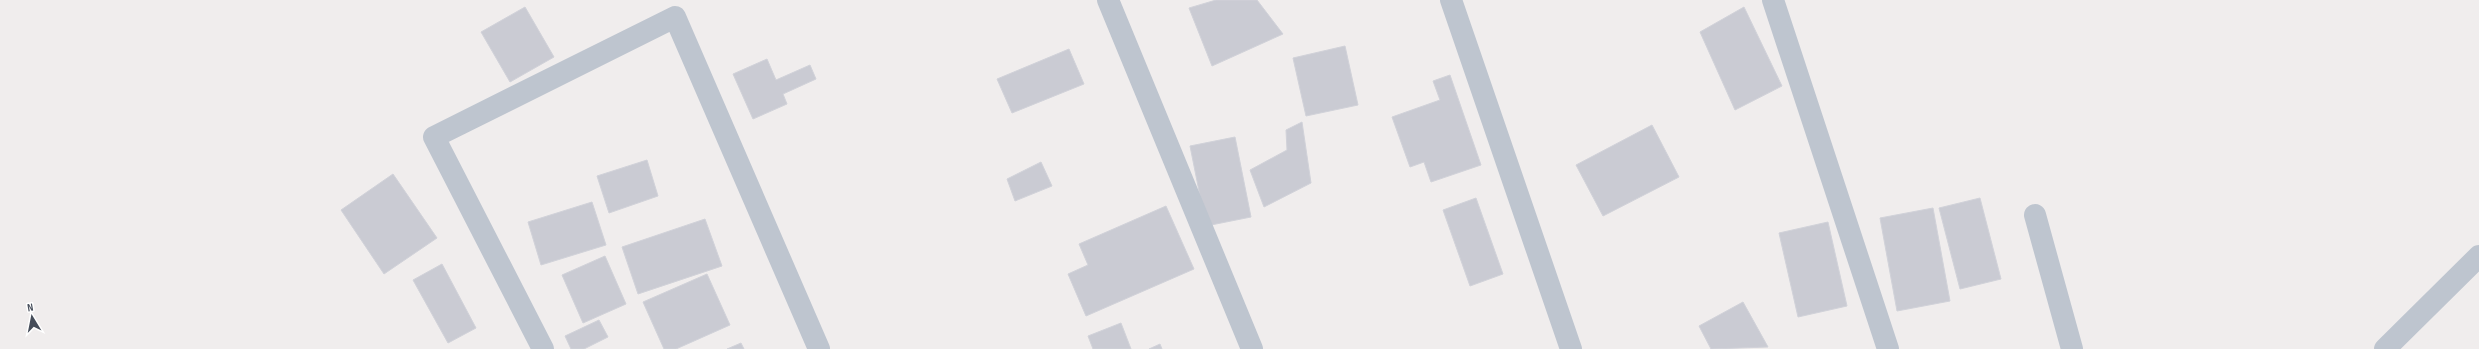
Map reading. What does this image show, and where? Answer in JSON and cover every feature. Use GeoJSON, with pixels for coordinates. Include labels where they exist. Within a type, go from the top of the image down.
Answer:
{"type":"FeatureCollection","features":[{"type":"Feature","properties":{"kind":"street"},"geometry":{"type":"LineString","coordinates":[[1108,0],[1252,349]]}},
{"type":"Feature","properties":{"kind":"street"},"geometry":{"type":"LineString","coordinates":[[1451,0],[1571,349]]}},
{"type":"Feature","properties":{"kind":"street"},"geometry":{"type":"LineString","coordinates":[[1773,0],[1888,349]]}},
{"type":"Feature","properties":{"kind":"street"},"geometry":{"type":"LineString","coordinates":[[543,349],[434,137],[676,17],[819,349]]}},
{"type":"Feature","properties":{"kind":"street"},"geometry":{"type":"LineString","coordinates":[[2035,215],[2072,349]]}},
{"type":"Feature","properties":{"kind":"street"},"geometry":{"type":"LineString","coordinates":[[2385,349],[2479,256]]}},
{"type":"Feature","properties":{"kind":"building"},"geometry":{"type":"Polygon","coordinates":[[[1216,0],[1257,0],[1283,34],[1212,66],[1189,8],[1216,0]]]}},
{"type":"Feature","properties":{"kind":"building"},"geometry":{"type":"Polygon","coordinates":[[[525,7],[554,57],[510,82],[481,32],[525,7]]]}},
{"type":"Feature","properties":{"kind":"building"},"geometry":{"type":"Polygon","coordinates":[[[1744,7],[1782,86],[1735,110],[1700,32],[1744,7]]]}},
{"type":"Feature","properties":{"kind":"building"},"geometry":{"type":"Polygon","coordinates":[[[1345,46],[1358,105],[1306,116],[1293,58],[1345,46]]]}},
{"type":"Feature","properties":{"kind":"building"},"geometry":{"type":"Polygon","coordinates":[[[1069,49],[1084,84],[1012,113],[997,79],[1069,49]]]}},
{"type":"Feature","properties":{"kind":"building"},"geometry":{"type":"Polygon","coordinates":[[[767,59],[776,80],[810,65],[816,79],[783,94],[787,104],[753,119],[733,74],[767,59]]]}},
{"type":"Feature","properties":{"kind":"building"},"geometry":{"type":"Polygon","coordinates":[[[1450,75],[1481,165],[1431,182],[1424,162],[1410,167],[1392,117],[1440,100],[1433,81],[1450,75]]]}},
{"type":"Feature","properties":{"kind":"building"},"geometry":{"type":"Polygon","coordinates":[[[1302,122],[1311,183],[1264,207],[1250,170],[1287,150],[1286,130],[1302,122]]]}},
{"type":"Feature","properties":{"kind":"building"},"geometry":{"type":"Polygon","coordinates":[[[1652,125],[1679,177],[1603,216],[1576,165],[1652,125]]]}},
{"type":"Feature","properties":{"kind":"building"},"geometry":{"type":"Polygon","coordinates":[[[1235,137],[1251,217],[1206,226],[1190,146],[1235,137]]]}},
{"type":"Feature","properties":{"kind":"building"},"geometry":{"type":"Polygon","coordinates":[[[647,160],[658,196],[609,213],[597,176],[647,160]]]}},
{"type":"Feature","properties":{"kind":"building"},"geometry":{"type":"Polygon","coordinates":[[[1041,162],[1052,186],[1015,201],[1007,179],[1041,162]]]}},
{"type":"Feature","properties":{"kind":"building"},"geometry":{"type":"Polygon","coordinates":[[[393,174],[437,238],[384,274],[341,210],[393,174]]]}},
{"type":"Feature","properties":{"kind":"building"},"geometry":{"type":"Polygon","coordinates":[[[1476,198],[1503,274],[1470,286],[1443,210],[1476,198]]]}},
{"type":"Feature","properties":{"kind":"building"},"geometry":{"type":"Polygon","coordinates":[[[1980,198],[2001,279],[1960,289],[1939,208],[1980,198]]]}},
{"type":"Feature","properties":{"kind":"building"},"geometry":{"type":"Polygon","coordinates":[[[592,202],[606,245],[541,265],[528,222],[592,202]]]}},
{"type":"Feature","properties":{"kind":"building"},"geometry":{"type":"Polygon","coordinates":[[[1166,206],[1194,269],[1086,316],[1068,274],[1088,265],[1079,244],[1166,206]]]}},
{"type":"Feature","properties":{"kind":"building"},"geometry":{"type":"Polygon","coordinates":[[[1933,208],[1950,301],[1897,311],[1880,218],[1933,208]]]}},
{"type":"Feature","properties":{"kind":"building"},"geometry":{"type":"Polygon","coordinates":[[[705,219],[722,266],[638,294],[622,247],[705,219]]]}},
{"type":"Feature","properties":{"kind":"building"},"geometry":{"type":"Polygon","coordinates":[[[1828,222],[1847,306],[1798,317],[1779,233],[1828,222]]]}},
{"type":"Feature","properties":{"kind":"building"},"geometry":{"type":"Polygon","coordinates":[[[605,256],[626,304],[583,323],[562,275],[605,256]]]}},
{"type":"Feature","properties":{"kind":"building"},"geometry":{"type":"Polygon","coordinates":[[[442,264],[476,328],[448,343],[413,280],[442,264]]]}},
{"type":"Feature","properties":{"kind":"building"},"geometry":{"type":"Polygon","coordinates":[[[707,274],[730,325],[676,349],[664,349],[643,302],[707,274]]]}},
{"type":"Feature","properties":{"kind":"building"},"geometry":{"type":"Polygon","coordinates":[[[1743,302],[1768,347],[1711,349],[1699,326],[1743,302]]]}},
{"type":"Feature","properties":{"kind":"building"},"geometry":{"type":"Polygon","coordinates":[[[599,320],[608,337],[584,349],[571,349],[565,336],[599,320]]]}},
{"type":"Feature","properties":{"kind":"building"},"geometry":{"type":"Polygon","coordinates":[[[1121,323],[1131,349],[1093,349],[1088,336],[1121,323]]]}},
{"type":"Feature","properties":{"kind":"building"},"geometry":{"type":"Polygon","coordinates":[[[741,343],[744,349],[727,349],[741,343]]]}},
{"type":"Feature","properties":{"kind":"building"},"geometry":{"type":"Polygon","coordinates":[[[1160,344],[1162,349],[1149,349],[1160,344]]]}}]}
